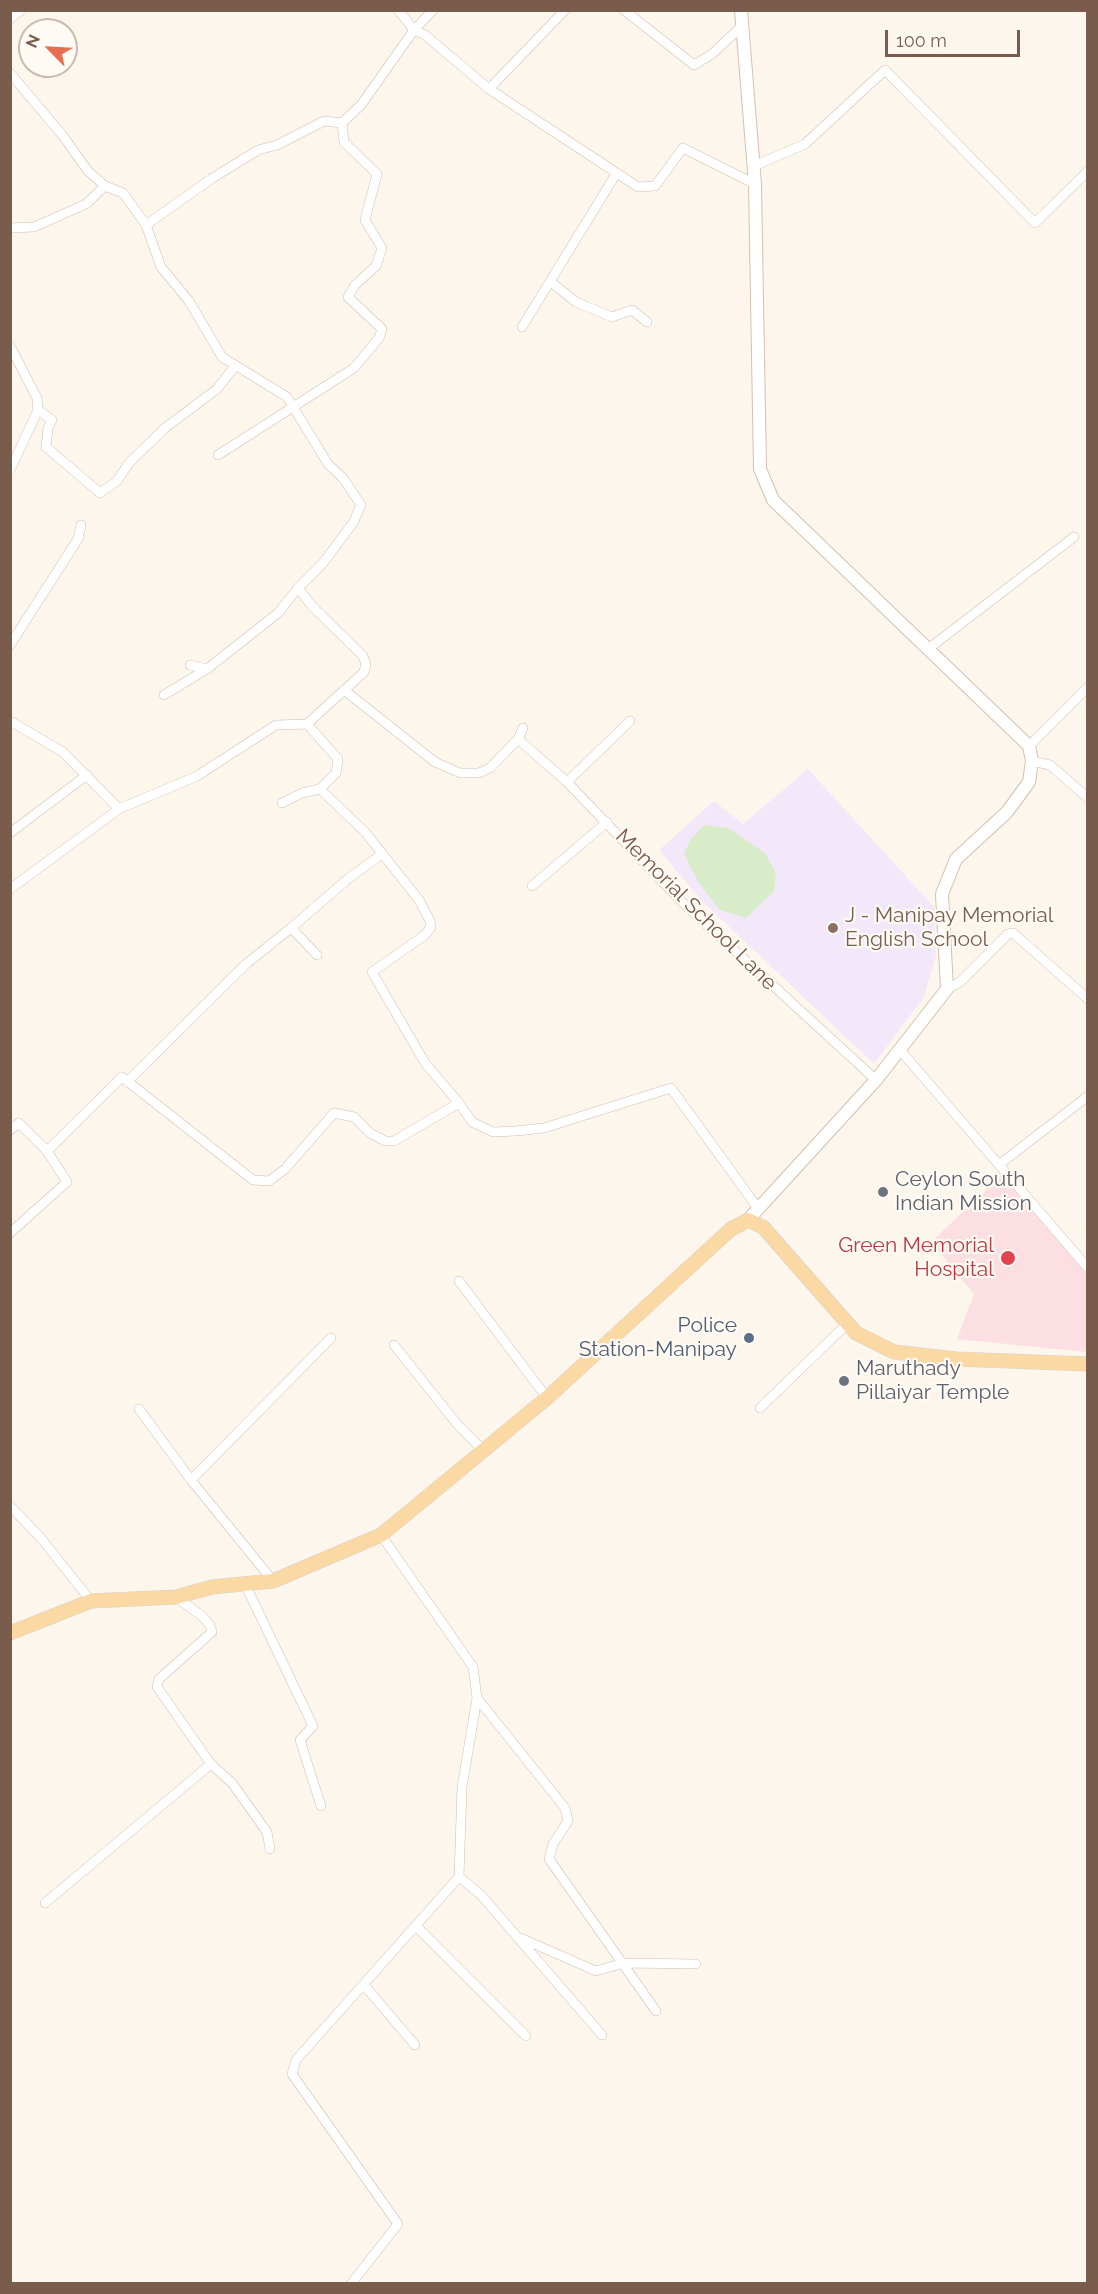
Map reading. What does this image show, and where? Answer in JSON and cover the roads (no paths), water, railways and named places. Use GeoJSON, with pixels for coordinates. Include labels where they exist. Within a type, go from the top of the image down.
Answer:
{"type":"FeatureCollection","features":[{"type":"Feature","properties":{"kind":"main road"},"geometry":{"type":"LineString","coordinates":[[10,1633],[91,1601],[176,1597],[212,1587],[273,1581],[381,1535],[547,1398],[687,1266],[731,1229],[748,1220],[763,1227],[856,1334],[894,1352],[956,1359],[1088,1364]]}},
{"type":"Feature","properties":{"kind":"street"},"geometry":{"type":"LineString","coordinates":[[10,19],[21,10]]}},
{"type":"Feature","properties":{"kind":"street"},"geometry":{"type":"LineString","coordinates":[[398,10],[414,30],[424,35],[489,89],[638,187],[655,186],[683,148],[755,184]]}},
{"type":"Feature","properties":{"kind":"street"},"geometry":{"type":"LineString","coordinates":[[342,123],[361,105],[414,30],[433,10]]}},
{"type":"Feature","properties":{"kind":"street"},"geometry":{"type":"LineString","coordinates":[[489,89],[565,10]]}},
{"type":"Feature","properties":{"kind":"street"},"geometry":{"type":"LineString","coordinates":[[624,10],[694,65],[712,54],[742,15]]}},
{"type":"Feature","properties":{"kind":"street"},"geometry":{"type":"LineString","coordinates":[[742,15],[755,184],[760,469],[773,500],[1029,746],[1032,761],[1029,782],[1007,812],[956,859],[942,894],[947,989]]}},
{"type":"Feature","properties":{"kind":"street"},"geometry":{"type":"LineString","coordinates":[[754,166],[805,144],[885,70],[1035,223],[1088,171]]}},
{"type":"Feature","properties":{"kind":"street"},"geometry":{"type":"LineString","coordinates":[[10,73],[63,136],[88,171],[105,186],[123,193],[146,225],[161,267],[189,301],[222,357],[287,397],[328,464],[343,478],[361,505],[353,523],[323,563],[298,588],[278,613],[207,669],[164,695]]}},
{"type":"Feature","properties":{"kind":"street"},"geometry":{"type":"LineString","coordinates":[[146,225],[211,179],[258,150],[277,145],[307,127],[324,120],[342,123]]}},
{"type":"Feature","properties":{"kind":"street"},"geometry":{"type":"LineString","coordinates":[[218,455],[354,368],[379,338],[382,329],[348,297],[355,285],[376,266],[382,248],[365,220],[377,174],[344,142],[342,123]]}},
{"type":"Feature","properties":{"kind":"street"},"geometry":{"type":"LineString","coordinates":[[522,327],[616,174]]}},
{"type":"Feature","properties":{"kind":"street"},"geometry":{"type":"LineString","coordinates":[[10,228],[34,227],[86,204],[105,186]]}},
{"type":"Feature","properties":{"kind":"street"},"geometry":{"type":"LineString","coordinates":[[551,282],[576,302],[612,317],[632,310],[647,322]]}},
{"type":"Feature","properties":{"kind":"street"},"geometry":{"type":"LineString","coordinates":[[10,346],[37,398],[38,410],[10,470]]}},
{"type":"Feature","properties":{"kind":"street"},"geometry":{"type":"LineString","coordinates":[[38,410],[52,420],[48,428],[46,447],[100,493],[117,481],[129,463],[165,428],[217,389],[235,366]]}},
{"type":"Feature","properties":{"kind":"street"},"geometry":{"type":"LineString","coordinates":[[10,645],[78,539],[81,525]]}},
{"type":"Feature","properties":{"kind":"street"},"geometry":{"type":"LineString","coordinates":[[928,649],[1074,537]]}},
{"type":"Feature","properties":{"kind":"street"},"geometry":{"type":"LineString","coordinates":[[10,889],[118,809],[197,776],[276,725],[307,724],[364,672],[366,664],[363,656],[312,606],[298,588]]}},
{"type":"Feature","properties":{"kind":"street"},"geometry":{"type":"LineString","coordinates":[[190,665],[207,669]]}},
{"type":"Feature","properties":{"kind":"street"},"geometry":{"type":"LineString","coordinates":[[1029,746],[1088,687]]}},
{"type":"Feature","properties":{"kind":"street"},"geometry":{"type":"LineString","coordinates":[[344,690],[435,762],[460,773],[479,773],[490,768],[518,739],[523,728]]}},
{"type":"Feature","properties":{"kind":"street"},"geometry":{"type":"LineString","coordinates":[[10,721],[63,752],[118,809]]}},
{"type":"Feature","properties":{"kind":"street"},"geometry":{"type":"LineString","coordinates":[[567,782],[630,721]]}},
{"type":"Feature","properties":{"kind":"street"},"geometry":{"type":"LineString","coordinates":[[282,803],[302,793],[320,789],[336,773],[338,759],[307,724]]}},
{"type":"Feature","properties":{"kind":"street","name":"Memorial School Lane"},"geometry":{"type":"LineString","coordinates":[[518,739],[567,782],[681,901],[876,1080]]}},
{"type":"Feature","properties":{"kind":"street"},"geometry":{"type":"LineString","coordinates":[[1032,761],[1050,765],[1088,798]]}},
{"type":"Feature","properties":{"kind":"street"},"geometry":{"type":"LineString","coordinates":[[10,833],[87,775]]}},
{"type":"Feature","properties":{"kind":"street"},"geometry":{"type":"LineString","coordinates":[[320,789],[365,832],[419,900],[432,927],[372,972],[424,1063],[459,1103],[472,1122],[493,1132],[544,1128],[671,1088],[758,1207]]}},
{"type":"Feature","properties":{"kind":"street"},"geometry":{"type":"LineString","coordinates":[[532,886],[607,822]]}},
{"type":"Feature","properties":{"kind":"street"},"geometry":{"type":"LineString","coordinates":[[127,1082],[246,964],[349,878],[382,854]]}},
{"type":"Feature","properties":{"kind":"street"},"geometry":{"type":"LineString","coordinates":[[291,928],[317,955]]}},
{"type":"Feature","properties":{"kind":"street"},"geometry":{"type":"LineString","coordinates":[[748,1220],[876,1080],[947,989],[960,982],[1008,934],[1012,933],[1088,999]]}},
{"type":"Feature","properties":{"kind":"street"},"geometry":{"type":"LineString","coordinates":[[900,1050],[1088,1268]]}},
{"type":"Feature","properties":{"kind":"street"},"geometry":{"type":"LineString","coordinates":[[47,1151],[122,1077],[252,1180],[269,1181],[285,1170],[334,1113],[354,1117],[370,1133],[386,1142],[394,1141],[459,1103]]}},
{"type":"Feature","properties":{"kind":"street"},"geometry":{"type":"LineString","coordinates":[[1000,1164],[1088,1096]]}},
{"type":"Feature","properties":{"kind":"street"},"geometry":{"type":"LineString","coordinates":[[10,1130],[19,1123],[47,1151],[67,1182],[10,1233]]}},
{"type":"Feature","properties":{"kind":"street"},"geometry":{"type":"LineString","coordinates":[[459,1281],[547,1398]]}},
{"type":"Feature","properties":{"kind":"street"},"geometry":{"type":"LineString","coordinates":[[760,1408],[847,1324]]}},
{"type":"Feature","properties":{"kind":"street"},"geometry":{"type":"LineString","coordinates":[[191,1480],[331,1338]]}},
{"type":"Feature","properties":{"kind":"street"},"geometry":{"type":"LineString","coordinates":[[394,1345],[457,1424],[483,1451]]}},
{"type":"Feature","properties":{"kind":"street"},"geometry":{"type":"LineString","coordinates":[[138,1409],[191,1480],[273,1581]]}},
{"type":"Feature","properties":{"kind":"street"},"geometry":{"type":"LineString","coordinates":[[10,1506],[40,1537],[91,1601]]}},
{"type":"Feature","properties":{"kind":"street"},"geometry":{"type":"LineString","coordinates":[[351,2283],[398,2224],[292,2074],[296,2060],[417,1927],[459,1877],[462,1787],[477,1698],[473,1667],[381,1535]]}},
{"type":"Feature","properties":{"kind":"street"},"geometry":{"type":"LineString","coordinates":[[245,1584],[313,1726],[300,1740],[321,1806]]}},
{"type":"Feature","properties":{"kind":"street"},"geometry":{"type":"LineString","coordinates":[[176,1597],[202,1616],[210,1625],[212,1632],[159,1679],[157,1687],[211,1764],[232,1783],[267,1832],[270,1849]]}},
{"type":"Feature","properties":{"kind":"street"},"geometry":{"type":"LineString","coordinates":[[477,1698],[565,1808],[568,1821],[553,1844],[549,1859],[656,2011]]}},
{"type":"Feature","properties":{"kind":"street"},"geometry":{"type":"LineString","coordinates":[[45,1903],[211,1764]]}},
{"type":"Feature","properties":{"kind":"street"},"geometry":{"type":"LineString","coordinates":[[459,1877],[481,1895],[602,2035]]}},
{"type":"Feature","properties":{"kind":"street"},"geometry":{"type":"LineString","coordinates":[[417,1927],[526,2036]]}},
{"type":"Feature","properties":{"kind":"street"},"geometry":{"type":"LineString","coordinates":[[514,1935],[596,1971],[624,1963],[696,1964]]}},
{"type":"Feature","properties":{"kind":"street"},"geometry":{"type":"LineString","coordinates":[[364,1985],[415,2045]]}},
{"type":"Feature","properties":{"kind":"place","name":"J - Manipay Memorial English School"},"geometry":{"type":"Point","coordinates":[833,928]}},
{"type":"Feature","properties":{"kind":"place","name":"Ceylon South Indian Mission"},"geometry":{"type":"Point","coordinates":[883,1192]}},
{"type":"Feature","properties":{"kind":"place","name":"Green Memorial Hospital"},"geometry":{"type":"Point","coordinates":[1008,1258]}},
{"type":"Feature","properties":{"kind":"place","name":"Police Station-Manipay"},"geometry":{"type":"Point","coordinates":[749,1338]}},
{"type":"Feature","properties":{"kind":"place","name":"Maruthady Pillaiyar Temple"},"geometry":{"type":"Point","coordinates":[844,1381]}}]}
